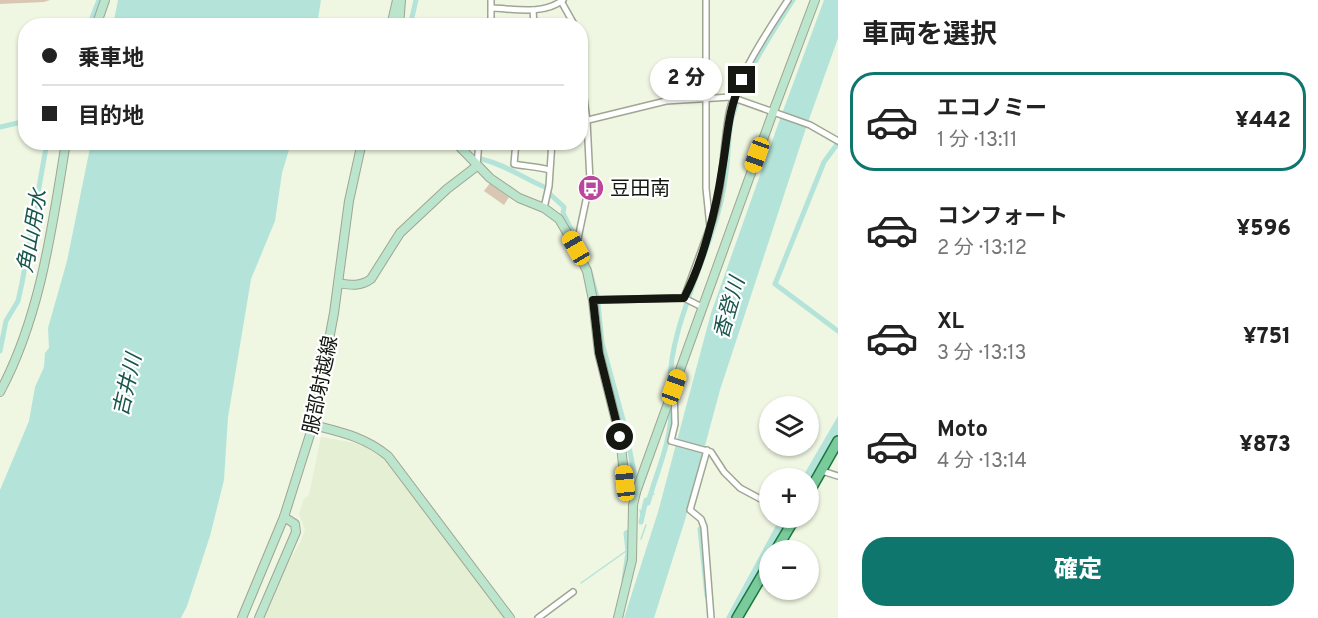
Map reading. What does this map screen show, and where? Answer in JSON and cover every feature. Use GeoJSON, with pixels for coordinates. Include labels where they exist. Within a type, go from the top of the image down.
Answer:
{"type":"FeatureCollection","features":[{"type":"Feature","properties":{"kind":"main road"},"geometry":{"type":"LineString","coordinates":[[819,476],[838,441]]}},
{"type":"Feature","properties":{"kind":"main road"},"geometry":{"type":"LineString","coordinates":[[737,618],[759,581]]}},
{"type":"Feature","properties":{"kind":"street"},"geometry":{"type":"LineString","coordinates":[[99,18],[105,0]]}},
{"type":"Feature","properties":{"kind":"street"},"geometry":{"type":"LineString","coordinates":[[393,18],[399,0]]}},
{"type":"Feature","properties":{"kind":"street"},"geometry":{"type":"LineString","coordinates":[[399,0],[399,18]]}},
{"type":"Feature","properties":{"kind":"street"},"geometry":{"type":"LineString","coordinates":[[492,0],[492,18]]}},
{"type":"Feature","properties":{"kind":"street"},"geometry":{"type":"LineString","coordinates":[[493,8],[533,10],[550,8],[562,0],[571,18]]}},
{"type":"Feature","properties":{"kind":"street"},"geometry":{"type":"LineString","coordinates":[[706,0],[706,188],[710,227]]}},
{"type":"Feature","properties":{"kind":"street"},"geometry":{"type":"LineString","coordinates":[[687,300],[718,197],[729,112],[768,31],[788,0]]}},
{"type":"Feature","properties":{"kind":"street"},"geometry":{"type":"LineString","coordinates":[[621,617],[632,560],[632,518],[636,492],[815,0]]}},
{"type":"Feature","properties":{"kind":"street"},"geometry":{"type":"LineString","coordinates":[[533,10],[534,18]]}},
{"type":"Feature","properties":{"kind":"street"},"geometry":{"type":"LineString","coordinates":[[588,121],[666,101],[736,98],[810,125],[838,141]]}},
{"type":"Feature","properties":{"kind":"street"},"geometry":{"type":"LineString","coordinates":[[0,392],[15,359],[39,288],[65,150]]}},
{"type":"Feature","properties":{"kind":"street","name":"服部射越線"},"geometry":{"type":"LineString","coordinates":[[242,618],[284,517],[313,425],[328,351],[349,201],[360,150]]}},
{"type":"Feature","properties":{"kind":"street"},"geometry":{"type":"LineString","coordinates":[[462,150],[477,166],[519,198],[544,208],[559,219],[576,248],[586,272],[593,300],[599,353],[620,437],[625,483],[636,492]]}},
{"type":"Feature","properties":{"kind":"street"},"geometry":{"type":"LineString","coordinates":[[338,283],[357,285],[365,284],[371,279],[400,233],[447,189],[477,166],[478,150]]}},
{"type":"Feature","properties":{"kind":"street"},"geometry":{"type":"LineString","coordinates":[[515,150],[513,164],[549,170]]}},
{"type":"Feature","properties":{"kind":"street"},"geometry":{"type":"LineString","coordinates":[[544,208],[549,186],[551,150]]}},
{"type":"Feature","properties":{"kind":"street"},"geometry":{"type":"LineString","coordinates":[[576,248],[590,181],[587,150]]}},
{"type":"Feature","properties":{"kind":"street"},"geometry":{"type":"LineString","coordinates":[[593,300],[687,300],[702,307]]}},
{"type":"Feature","properties":{"kind":"street"},"geometry":{"type":"LineString","coordinates":[[674,387],[675,424],[671,441],[706,450],[715,456],[724,472],[740,488],[759,498]]}},
{"type":"Feature","properties":{"kind":"street"},"geometry":{"type":"LineString","coordinates":[[313,425],[368,441],[388,456],[510,618]]}},
{"type":"Feature","properties":{"kind":"street"},"geometry":{"type":"LineString","coordinates":[[706,450],[690,510],[701,519],[704,526],[711,618]]}},
{"type":"Feature","properties":{"kind":"street"},"geometry":{"type":"LineString","coordinates":[[822,471],[838,476]]}},
{"type":"Feature","properties":{"kind":"street"},"geometry":{"type":"LineString","coordinates":[[259,618],[296,532],[295,524],[284,517]]}},
{"type":"Feature","properties":{"kind":"street"},"geometry":{"type":"LineString","coordinates":[[538,618],[573,592]]}},
{"type":"Feature","properties":{"kind":"shaded area"},"geometry":{"type":"Polygon","coordinates":[[[0,0],[50,0],[0,4],[0,0]]]}},
{"type":"Feature","properties":{"kind":"shaded area"},"geometry":{"type":"Polygon","coordinates":[[[490,183],[509,197],[504,205],[484,191],[490,183]]]}},
{"type":"Feature","properties":{"kind":"shaded area"},"geometry":{"type":"Polygon","coordinates":[[[321,437],[356,443],[372,449],[387,461],[505,618],[263,618],[277,583],[305,530],[299,514],[304,499],[309,495],[321,437]]]}},
{"type":"Feature","properties":{"kind":"water"},"geometry":{"type":"Polygon","coordinates":[[[118,0],[321,0],[318,18],[114,18],[118,0]]]}},
{"type":"Feature","properties":{"kind":"water","name":"香登川"},"geometry":{"type":"Polygon","coordinates":[[[824,0],[838,0],[838,38],[720,390],[685,520],[654,618],[624,618],[658,512],[711,313],[824,0]]]}},
{"type":"Feature","properties":{"kind":"water","name":"吉井川"},"geometry":{"type":"Polygon","coordinates":[[[90,150],[289,150],[282,173],[275,221],[251,279],[228,417],[224,480],[210,536],[181,618],[0,618],[0,490],[29,421],[35,387],[44,367],[45,353],[49,348],[48,328],[67,261],[90,150]]]}},
{"type":"Feature","properties":{"kind":"water"},"geometry":{"type":"Polygon","coordinates":[[[838,416],[838,436],[819,471],[819,468],[808,468],[815,456],[819,456],[819,449],[838,416]]]}},
{"type":"Feature","properties":{"kind":"water"},"geometry":{"type":"Polygon","coordinates":[[[775,528],[786,528],[780,540],[768,540],[775,528]]]}},
{"type":"Feature","properties":{"kind":"water"},"geometry":{"type":"Polygon","coordinates":[[[759,557],[759,576],[735,618],[726,618],[759,557]]]}},
{"type":"Feature","properties":{"kind":"waterway","name":"角山用水"},"geometry":{"type":"LineString","coordinates":[[92,18],[99,0]]}},
{"type":"Feature","properties":{"kind":"waterway"},"geometry":{"type":"LineString","coordinates":[[412,18],[416,0]]}},
{"type":"Feature","properties":{"kind":"waterway"},"geometry":{"type":"LineString","coordinates":[[670,388],[671,368],[679,327],[722,199],[732,118],[737,102],[766,42],[793,0]]}},
{"type":"Feature","properties":{"kind":"waterway"},"geometry":{"type":"LineString","coordinates":[[0,127],[18,123]]}},
{"type":"Feature","properties":{"kind":"waterway"},"geometry":{"type":"LineString","coordinates":[[838,143],[824,162],[775,284],[838,331]]}},
{"type":"Feature","properties":{"kind":"waterway","name":"角山用水"},"geometry":{"type":"LineString","coordinates":[[0,351],[6,321],[18,301],[46,150]]}},
{"type":"Feature","properties":{"kind":"waterway"},"geometry":{"type":"LineString","coordinates":[[481,159],[498,164],[547,188]]}},
{"type":"Feature","properties":{"kind":"waterway"},"geometry":{"type":"LineString","coordinates":[[551,195],[564,207],[563,213],[576,239]]}},
{"type":"Feature","properties":{"kind":"waterway"},"geometry":{"type":"LineString","coordinates":[[589,268],[597,297]]}},
{"type":"Feature","properties":{"kind":"waterway"},"geometry":{"type":"LineString","coordinates":[[598,303],[602,343],[625,427],[635,477]]}},
{"type":"Feature","properties":{"kind":"waterway"},"geometry":{"type":"LineString","coordinates":[[648,503],[667,443],[671,406]]}},
{"type":"Feature","properties":{"kind":"waterway"},"geometry":{"type":"LineString","coordinates":[[641,522],[646,500]]}},
{"type":"Feature","properties":{"kind":"waterway"},"geometry":{"type":"LineString","coordinates":[[640,510],[641,514]]}},
{"type":"Feature","properties":{"kind":"waterway"},"geometry":{"type":"LineString","coordinates":[[641,539],[646,525]]}},
{"type":"Feature","properties":{"kind":"waterway"},"geometry":{"type":"LineString","coordinates":[[700,529],[707,596]]}},
{"type":"Feature","properties":{"kind":"waterway"},"geometry":{"type":"LineString","coordinates":[[624,580],[628,552],[626,533],[628,532]]}},
{"type":"Feature","properties":{"kind":"waterway"},"geometry":{"type":"LineString","coordinates":[[581,583],[629,549]]}},
{"type":"Feature","properties":{"kind":"place","name":"豆田南"},"geometry":{"type":"Point","coordinates":[591,188]}},
{"type":"Feature","properties":{"kind":"route"},"geometry":{"type":"LineString","coordinates":[[620,437],[599,353],[593,300],[684,298],[711,224],[723,168],[729,112],[742,80]]}}]}
